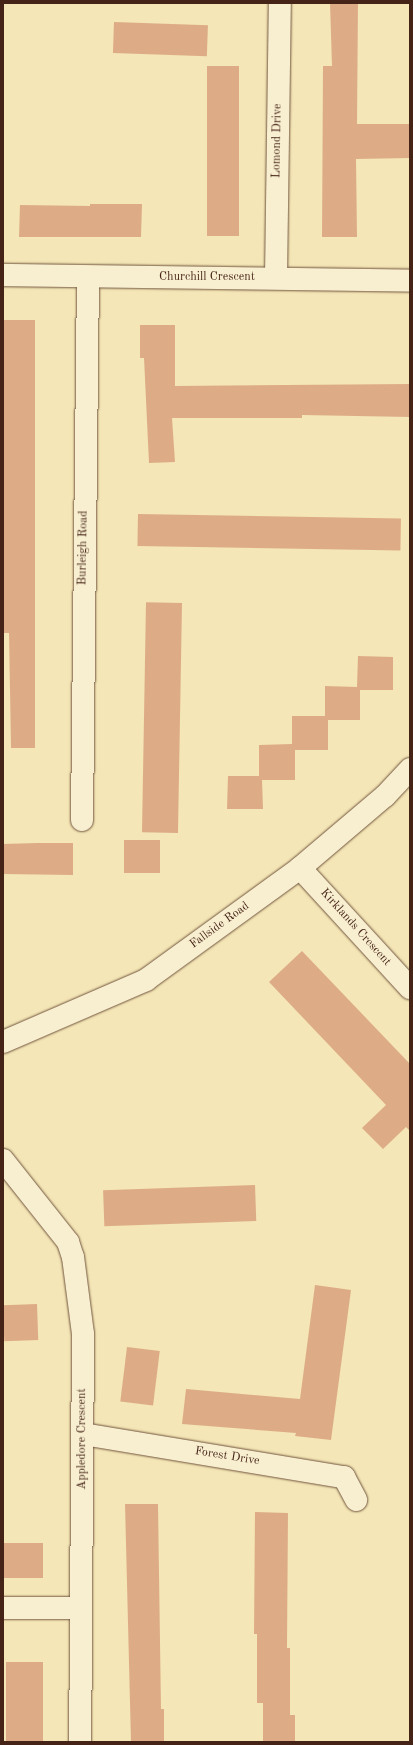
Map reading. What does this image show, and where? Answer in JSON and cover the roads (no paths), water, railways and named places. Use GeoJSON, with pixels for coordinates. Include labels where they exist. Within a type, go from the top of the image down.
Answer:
{"type":"FeatureCollection","features":[{"type":"Feature","properties":{"kind":"street","name":"Lomond Drive"},"geometry":{"type":"LineString","coordinates":[[276,278],[280,3]]}},
{"type":"Feature","properties":{"kind":"street","name":"Churchill Crescent"},"geometry":{"type":"LineString","coordinates":[[3,275],[410,281]]}},
{"type":"Feature","properties":{"kind":"street","name":"Burleigh Road"},"geometry":{"type":"LineString","coordinates":[[82,820],[88,277]]}},
{"type":"Feature","properties":{"kind":"street","name":"Fallside Road"},"geometry":{"type":"LineString","coordinates":[[3,1042],[146,980],[300,868],[385,796],[410,769]]}},
{"type":"Feature","properties":{"kind":"street","name":"Kirklands Crescent"},"geometry":{"type":"LineString","coordinates":[[300,868],[410,988]]}},
{"type":"Feature","properties":{"kind":"street","name":"Appledore Crescent"},"geometry":{"type":"LineString","coordinates":[[3,1160],[68,1242],[73,1257],[83,1334],[80,1742]]}},
{"type":"Feature","properties":{"kind":"street","name":"Forest Drive"},"geometry":{"type":"LineString","coordinates":[[83,1434],[344,1477],[356,1500]]}},
{"type":"Feature","properties":{"kind":"street"},"geometry":{"type":"LineString","coordinates":[[3,1608],[81,1608]]}}]}
